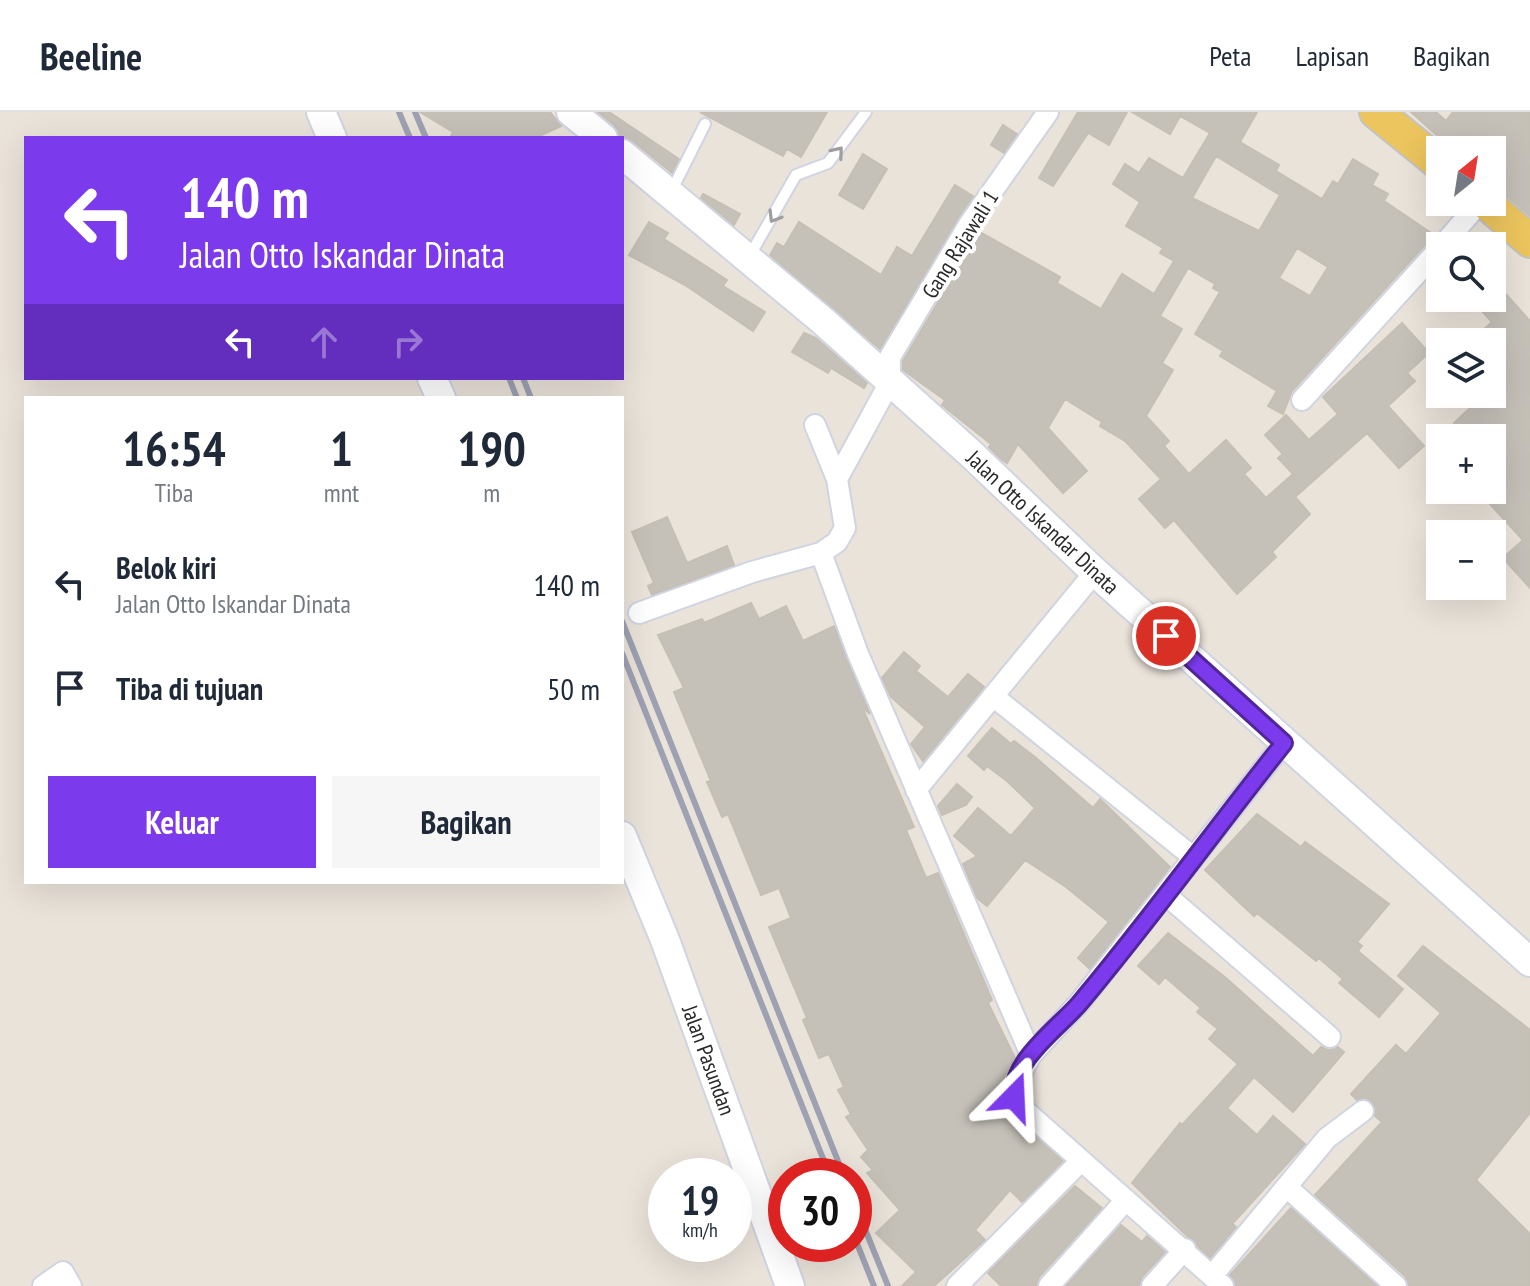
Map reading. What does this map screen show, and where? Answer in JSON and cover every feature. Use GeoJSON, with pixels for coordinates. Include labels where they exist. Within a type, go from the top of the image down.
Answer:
{"type":"FeatureCollection","features":[{"type":"Feature","properties":{"kind":"main road"},"geometry":{"type":"LineString","coordinates":[[1376,112],[1426,153]]}},
{"type":"Feature","properties":{"kind":"main road"},"geometry":{"type":"LineString","coordinates":[[1499,216],[1530,241]]}},
{"type":"Feature","properties":{"kind":"street"},"geometry":{"type":"LineString","coordinates":[[321,112],[331,136]]}},
{"type":"Feature","properties":{"kind":"street"},"geometry":{"type":"LineString","coordinates":[[571,112],[601,136]]}},
{"type":"Feature","properties":{"kind":"street","name":"Gang Rajawali 1"},"geometry":{"type":"LineString","coordinates":[[837,479],[890,382],[890,357],[970,223],[1048,112]]}},
{"type":"Feature","properties":{"kind":"street","name":"Jalan Otto Iskandar Dinata"},"geometry":{"type":"LineString","coordinates":[[624,156],[749,257],[890,382],[1095,572],[1530,962]]}},
{"type":"Feature","properties":{"kind":"street"},"geometry":{"type":"LineString","coordinates":[[1455,232],[1469,216]]}},
{"type":"Feature","properties":{"kind":"street"},"geometry":{"type":"LineString","coordinates":[[1302,400],[1426,264]]}},
{"type":"Feature","properties":{"kind":"street"},"geometry":{"type":"LineString","coordinates":[[639,613],[752,572],[821,553],[837,542],[845,528],[837,479],[815,425]]}},
{"type":"Feature","properties":{"kind":"street"},"geometry":{"type":"LineString","coordinates":[[821,553],[858,654],[1031,1055]]}},
{"type":"Feature","properties":{"kind":"street"},"geometry":{"type":"LineString","coordinates":[[916,790],[1095,572]]}},
{"type":"Feature","properties":{"kind":"street"},"geometry":{"type":"LineString","coordinates":[[993,696],[1193,857]]}},
{"type":"Feature","properties":{"kind":"street"},"geometry":{"type":"LineString","coordinates":[[1284,743],[1079,1003],[1031,1055],[1013,1088],[1014,1097],[1081,1161],[1218,1281],[1327,1138],[1363,1111]]}},
{"type":"Feature","properties":{"kind":"street","name":"Jalan Pasundan"},"geometry":{"type":"LineString","coordinates":[[624,841],[665,940],[790,1286]]}},
{"type":"Feature","properties":{"kind":"street"},"geometry":{"type":"LineString","coordinates":[[1165,894],[1330,1037]]}},
{"type":"Feature","properties":{"kind":"street"},"geometry":{"type":"LineString","coordinates":[[957,1286],[1081,1161]]}},
{"type":"Feature","properties":{"kind":"street"},"geometry":{"type":"LineString","coordinates":[[1288,1188],[1396,1286]]}},
{"type":"Feature","properties":{"kind":"street"},"geometry":{"type":"LineString","coordinates":[[1049,1286],[1126,1200]]}},
{"type":"Feature","properties":{"kind":"street"},"geometry":{"type":"LineString","coordinates":[[1152,1286],[1185,1249]]}},
{"type":"Feature","properties":{"kind":"street"},"geometry":{"type":"LineString","coordinates":[[43,1286],[63,1272],[71,1286]]}},
{"type":"Feature","properties":{"kind":"lane"},"geometry":{"type":"LineString","coordinates":[[749,257],[796,175],[828,163],[866,112]]}},
{"type":"Feature","properties":{"kind":"lane"},"geometry":{"type":"LineString","coordinates":[[670,194],[705,124]]}},
{"type":"Feature","properties":{"kind":"building"},"geometry":{"type":"Polygon","coordinates":[[[420,112],[550,112],[561,126],[539,136],[451,136],[453,132],[420,112]]]}},
{"type":"Feature","properties":{"kind":"building"},"geometry":{"type":"Polygon","coordinates":[[[598,112],[609,112],[679,159],[672,173],[633,141],[619,136],[614,125],[598,112]]]}},
{"type":"Feature","properties":{"kind":"building"},"geometry":{"type":"Polygon","coordinates":[[[700,112],[827,112],[801,157],[787,149],[783,156],[700,112]]]}},
{"type":"Feature","properties":{"kind":"building"},"geometry":{"type":"Polygon","coordinates":[[[1078,112],[1127,112],[1109,145],[1088,133],[1053,186],[1039,178],[1078,112]]]}},
{"type":"Feature","properties":{"kind":"building"},"geometry":{"type":"Polygon","coordinates":[[[1132,112],[1257,112],[1240,142],[1279,165],[1276,171],[1322,199],[1333,181],[1338,184],[1353,159],[1378,174],[1372,185],[1388,194],[1384,201],[1430,232],[1426,232],[1426,244],[1292,391],[1283,414],[1268,406],[1277,391],[1220,356],[1223,351],[1195,334],[1220,292],[1213,288],[1215,284],[1188,268],[1160,316],[1182,329],[1162,363],[1173,370],[1146,416],[1169,441],[1164,446],[1189,474],[1226,440],[1251,468],[1244,474],[1266,498],[1293,474],[1278,458],[1283,454],[1265,435],[1286,415],[1309,440],[1338,414],[1323,397],[1402,323],[1426,350],[1426,356],[1407,373],[1415,381],[1388,406],[1424,446],[1399,468],[1367,433],[1295,497],[1310,514],[1272,552],[1276,557],[1237,594],[1174,520],[1165,528],[1139,499],[1161,479],[1125,441],[1100,426],[1102,422],[1065,399],[1048,428],[1087,471],[1063,493],[1018,444],[1007,463],[1002,460],[989,447],[991,444],[942,405],[945,400],[903,370],[903,361],[980,232],[1060,277],[1057,283],[1101,309],[1122,274],[1154,294],[1174,261],[1160,253],[1163,248],[1126,226],[1140,202],[1113,184],[1125,164],[1139,173],[1149,158],[1183,178],[1210,133],[1180,116],[1170,134],[1132,112]],[[1216,156],[1192,198],[1259,231],[1280,195],[1216,156]],[[1297,248],[1279,278],[1310,296],[1328,267],[1297,248]]]}},
{"type":"Feature","properties":{"kind":"building"},"geometry":{"type":"Polygon","coordinates":[[[1411,112],[1436,112],[1446,121],[1453,112],[1530,112],[1530,216],[1506,195],[1506,136],[1438,136],[1411,112]]]}},
{"type":"Feature","properties":{"kind":"building"},"geometry":{"type":"Polygon","coordinates":[[[1003,125],[1017,134],[1004,153],[991,145],[1003,125]]]}},
{"type":"Feature","properties":{"kind":"building"},"geometry":{"type":"Polygon","coordinates":[[[863,154],[887,169],[863,209],[839,195],[863,154]]]}},
{"type":"Feature","properties":{"kind":"building"},"geometry":{"type":"Polygon","coordinates":[[[955,185],[973,196],[880,349],[770,255],[777,243],[784,247],[799,222],[881,275],[897,247],[912,256],[955,185]]]}},
{"type":"Feature","properties":{"kind":"building"},"geometry":{"type":"Polygon","coordinates":[[[703,194],[740,214],[734,225],[701,198],[703,194]]]}},
{"type":"Feature","properties":{"kind":"building"},"geometry":{"type":"Polygon","coordinates":[[[649,222],[668,233],[664,239],[727,280],[723,286],[765,312],[753,331],[685,285],[629,255],[649,222]]]}},
{"type":"Feature","properties":{"kind":"building"},"geometry":{"type":"Polygon","coordinates":[[[1506,294],[1530,321],[1530,588],[1506,561],[1506,555],[1523,540],[1490,504],[1506,504],[1506,424],[1454,423],[1470,408],[1506,408],[1506,328],[1485,328],[1492,322],[1483,312],[1506,312],[1506,294]]]}},
{"type":"Feature","properties":{"kind":"building"},"geometry":{"type":"Polygon","coordinates":[[[804,333],[816,338],[867,383],[864,388],[831,368],[828,373],[792,352],[804,333]]]}},
{"type":"Feature","properties":{"kind":"building"},"geometry":{"type":"Polygon","coordinates":[[[667,517],[687,563],[727,546],[734,565],[652,595],[648,586],[654,583],[632,532],[667,517]]]}},
{"type":"Feature","properties":{"kind":"building"},"geometry":{"type":"Polygon","coordinates":[[[751,603],[759,619],[786,606],[803,641],[834,626],[870,714],[862,707],[914,827],[906,830],[926,878],[938,873],[992,1000],[988,1003],[1015,1058],[1001,1083],[1003,1104],[1012,1116],[1063,1161],[1022,1202],[1010,1190],[975,1230],[985,1240],[934,1286],[902,1286],[916,1272],[876,1233],[900,1210],[872,1179],[872,1158],[861,1157],[868,1150],[846,1117],[851,1114],[838,1090],[844,1087],[829,1054],[819,1058],[803,1020],[807,1018],[769,927],[791,918],[779,888],[761,895],[728,814],[722,817],[707,782],[711,781],[674,692],[684,688],[658,635],[702,619],[704,623],[751,603]]]}},
{"type":"Feature","properties":{"kind":"building"},"geometry":{"type":"Polygon","coordinates":[[[904,652],[920,666],[916,671],[948,697],[968,674],[984,687],[923,761],[911,744],[925,727],[891,697],[882,678],[904,652]]]}},
{"type":"Feature","properties":{"kind":"building"},"geometry":{"type":"Polygon","coordinates":[[[992,728],[1011,744],[1014,741],[1035,757],[1093,808],[1100,799],[1170,867],[1090,969],[1078,958],[1109,922],[1066,887],[1025,860],[987,906],[977,898],[963,864],[977,856],[954,836],[978,808],[1011,836],[1035,808],[1007,781],[987,766],[984,770],[968,756],[992,728]]]}},
{"type":"Feature","properties":{"kind":"building"},"geometry":{"type":"Polygon","coordinates":[[[957,784],[972,797],[966,805],[942,815],[938,806],[957,784]]]}},
{"type":"Feature","properties":{"kind":"building"},"geometry":{"type":"Polygon","coordinates":[[[1257,814],[1301,847],[1305,842],[1389,904],[1357,942],[1362,946],[1358,951],[1403,989],[1379,1017],[1339,983],[1343,979],[1319,958],[1316,961],[1257,913],[1254,916],[1205,870],[1257,814]]]}},
{"type":"Feature","properties":{"kind":"building"},"geometry":{"type":"Polygon","coordinates":[[[1168,933],[1226,978],[1313,1056],[1321,1047],[1328,1050],[1338,1047],[1344,1052],[1293,1112],[1254,1077],[1227,1108],[1257,1135],[1273,1116],[1305,1144],[1232,1224],[1236,1227],[1210,1258],[1132,1183],[1180,1123],[1182,1125],[1238,1064],[1209,1039],[1218,1029],[1197,1012],[1201,1008],[1165,977],[1159,984],[1138,966],[1168,933]]]}},
{"type":"Feature","properties":{"kind":"building"},"geometry":{"type":"Polygon","coordinates":[[[1423,946],[1530,1030],[1530,1113],[1476,1180],[1530,1234],[1530,1286],[1409,1286],[1405,1276],[1315,1195],[1382,1122],[1375,1116],[1373,1103],[1357,1100],[1351,1094],[1396,1045],[1406,1054],[1441,1013],[1398,976],[1423,946]]]}},
{"type":"Feature","properties":{"kind":"building"},"geometry":{"type":"Polygon","coordinates":[[[1075,1186],[1102,1208],[1039,1277],[1036,1286],[1001,1286],[988,1273],[1075,1186]]]}},
{"type":"Feature","properties":{"kind":"building"},"geometry":{"type":"Polygon","coordinates":[[[1291,1208],[1377,1286],[1236,1286],[1230,1275],[1291,1208]]]}},
{"type":"Feature","properties":{"kind":"building"},"geometry":{"type":"Polygon","coordinates":[[[1121,1225],[1142,1242],[1147,1236],[1165,1252],[1142,1277],[1139,1286],[1066,1286],[1121,1225]]]}},
{"type":"Feature","properties":{"kind":"railway"},"geometry":{"type":"LineString","coordinates":[[399,112],[409,136]]}},
{"type":"Feature","properties":{"kind":"railway"},"geometry":{"type":"LineString","coordinates":[[415,112],[425,136]]}},
{"type":"Feature","properties":{"kind":"railway"},"geometry":{"type":"LineString","coordinates":[[510,380],[516,396]]}},
{"type":"Feature","properties":{"kind":"railway"},"geometry":{"type":"LineString","coordinates":[[524,380],[530,396]]}},
{"type":"Feature","properties":{"kind":"railway"},"geometry":{"type":"LineString","coordinates":[[624,626],[837,1158]]}},
{"type":"Feature","properties":{"kind":"railway"},"geometry":{"type":"LineString","coordinates":[[624,658],[823,1158]]}},
{"type":"Feature","properties":{"kind":"railway"},"geometry":{"type":"LineString","coordinates":[[872,1246],[888,1286]]}},
{"type":"Feature","properties":{"kind":"railway"},"geometry":{"type":"LineString","coordinates":[[864,1262],[874,1286]]}},
{"type":"Feature","properties":{"kind":"route"},"geometry":{"type":"LineString","coordinates":[[1014,1097],[1013,1088],[1031,1055],[1079,1003],[1284,743],[1166,636]]}}]}
